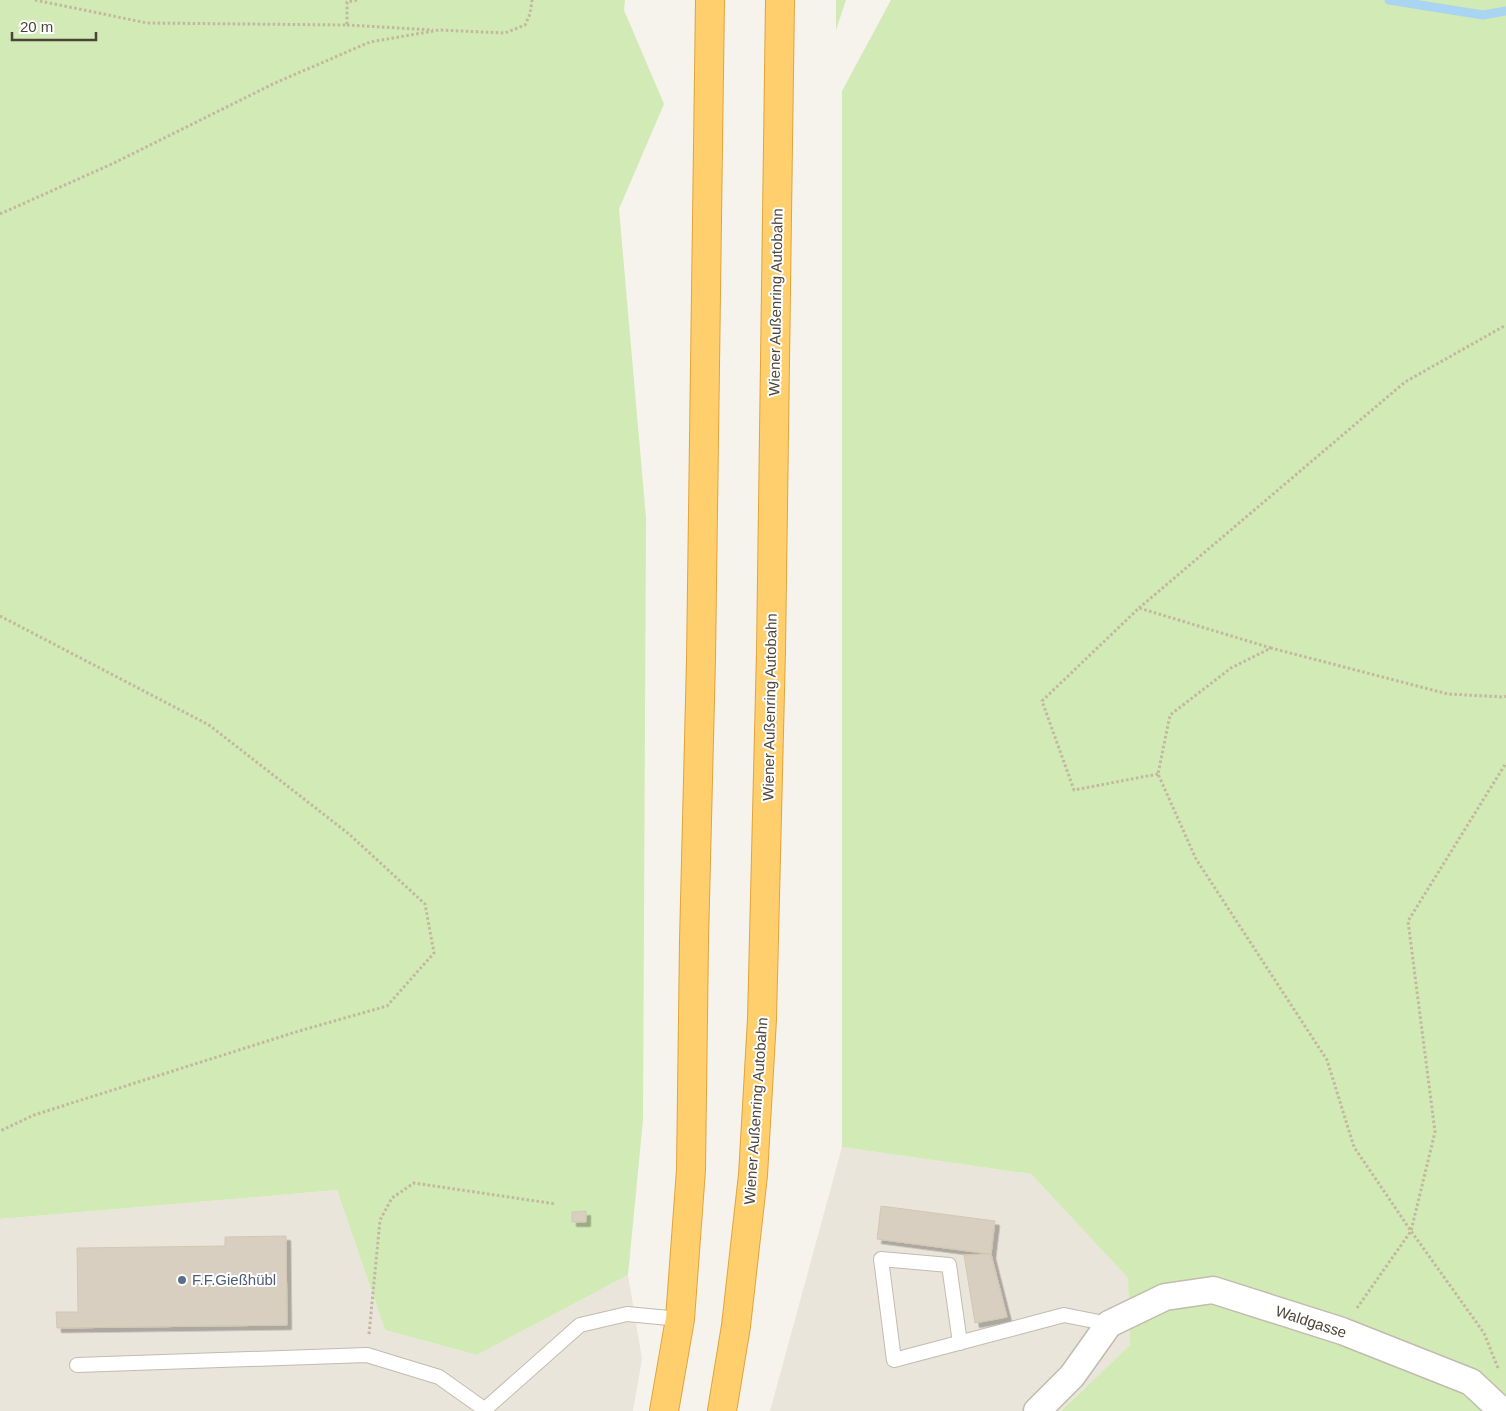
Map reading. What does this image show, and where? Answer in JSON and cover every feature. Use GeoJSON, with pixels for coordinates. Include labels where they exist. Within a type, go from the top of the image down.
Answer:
{"type":"FeatureCollection","features":[{"type":"Feature","properties":{"kind":"highway"},"geometry":{"type":"LineString","coordinates":[[664,1411],[680,1319],[691,1170],[701,659],[710,0]]}},
{"type":"Feature","properties":{"kind":"highway","name":"Wiener Außenring Autobahn"},"geometry":{"type":"LineString","coordinates":[[722,1411],[736,1326],[753,1175],[762,1020],[771,651],[780,0]]}},
{"type":"Feature","properties":{"kind":"street","name":"Waldgasse"},"geometry":{"type":"LineString","coordinates":[[1109,1324],[1165,1298],[1213,1290],[1342,1331],[1471,1382],[1502,1411]]}},
{"type":"Feature","properties":{"kind":"street"},"geometry":{"type":"LineString","coordinates":[[1037,1411],[1072,1376],[1109,1324]]}},
{"type":"Feature","properties":{"kind":"lane"},"geometry":{"type":"LineString","coordinates":[[960,1343],[949,1265],[881,1260],[894,1360],[960,1343],[1064,1315],[1109,1324]]}},
{"type":"Feature","properties":{"kind":"lane"},"geometry":{"type":"LineString","coordinates":[[77,1365],[367,1355],[439,1377],[483,1410],[580,1325],[627,1314],[680,1319]]}},
{"type":"Feature","properties":{"kind":"path"},"geometry":{"type":"LineString","coordinates":[[35,0],[147,23],[346,26],[505,33],[525,26],[530,14],[532,1],[530,0]]}},
{"type":"Feature","properties":{"kind":"path"},"geometry":{"type":"LineString","coordinates":[[346,26],[347,2],[357,0]]}},
{"type":"Feature","properties":{"kind":"path"},"geometry":{"type":"LineString","coordinates":[[0,214],[114,162],[276,83],[370,42],[439,30]]}},
{"type":"Feature","properties":{"kind":"path"},"geometry":{"type":"LineString","coordinates":[[1158,774],[1074,790],[1042,701],[1139,608],[1405,382],[1506,325]]}},
{"type":"Feature","properties":{"kind":"path"},"geometry":{"type":"LineString","coordinates":[[1139,608],[1271,648],[1448,694],[1505,697]]}},
{"type":"Feature","properties":{"kind":"path"},"geometry":{"type":"LineString","coordinates":[[0,616],[209,725],[349,834],[425,904],[434,953],[388,1006],[299,1031],[34,1115],[0,1131]]}},
{"type":"Feature","properties":{"kind":"path"},"geometry":{"type":"LineString","coordinates":[[1271,648],[1231,668],[1170,715],[1158,774],[1196,859],[1327,1060],[1354,1147],[1484,1333],[1500,1373]]}},
{"type":"Feature","properties":{"kind":"path"},"geometry":{"type":"LineString","coordinates":[[1342,1331],[1411,1231],[1436,1132],[1408,921],[1506,764]]}},
{"type":"Feature","properties":{"kind":"path"},"geometry":{"type":"LineString","coordinates":[[367,1355],[380,1220],[392,1198],[414,1183],[556,1204]]}},
{"type":"Feature","properties":{"kind":"shaded area"},"geometry":{"type":"Polygon","coordinates":[[[842,1147],[1031,1174],[1128,1278],[1130,1345],[1061,1411],[770,1411],[842,1147]]]}},
{"type":"Feature","properties":{"kind":"shaded area"},"geometry":{"type":"Polygon","coordinates":[[[337,1190],[385,1330],[477,1355],[628,1275],[642,1359],[633,1411],[0,1411],[0,1219],[337,1190]]]}},
{"type":"Feature","properties":{"kind":"green space"},"geometry":{"type":"Polygon","coordinates":[[[0,0],[625,0],[624,10],[664,104],[619,209],[646,518],[643,1120],[628,1275],[477,1355],[385,1330],[337,1190],[0,1219],[0,0]]]}},
{"type":"Feature","properties":{"kind":"green space"},"geometry":{"type":"Polygon","coordinates":[[[836,0],[846,0],[836,30],[836,0]]]}},
{"type":"Feature","properties":{"kind":"green space"},"geometry":{"type":"Polygon","coordinates":[[[891,0],[1506,0],[1506,1411],[1061,1411],[1130,1345],[1128,1278],[1031,1174],[842,1147],[842,91],[891,0]]]}},
{"type":"Feature","properties":{"kind":"building"},"geometry":{"type":"Polygon","coordinates":[[[881,1206],[995,1221],[991,1254],[877,1239],[881,1206]]]}},
{"type":"Feature","properties":{"kind":"building"},"geometry":{"type":"Polygon","coordinates":[[[586,1211],[586,1222],[572,1222],[572,1212],[586,1211]]]}},
{"type":"Feature","properties":{"kind":"building","name":"F.F.Gießhübl"},"geometry":{"type":"Polygon","coordinates":[[[286,1236],[287,1325],[57,1328],[56,1312],[78,1312],[77,1248],[225,1246],[225,1237],[286,1236]]]}},
{"type":"Feature","properties":{"kind":"building"},"geometry":{"type":"Polygon","coordinates":[[[991,1254],[1007,1317],[975,1323],[964,1255],[991,1254]]]}},
{"type":"Feature","properties":{"kind":"waterway"},"geometry":{"type":"LineString","coordinates":[[1389,0],[1483,15],[1506,11]]}},
{"type":"Feature","properties":{"kind":"place","name":"F.F.Gießhübl"},"geometry":{"type":"Point","coordinates":[182,1280]}}]}
